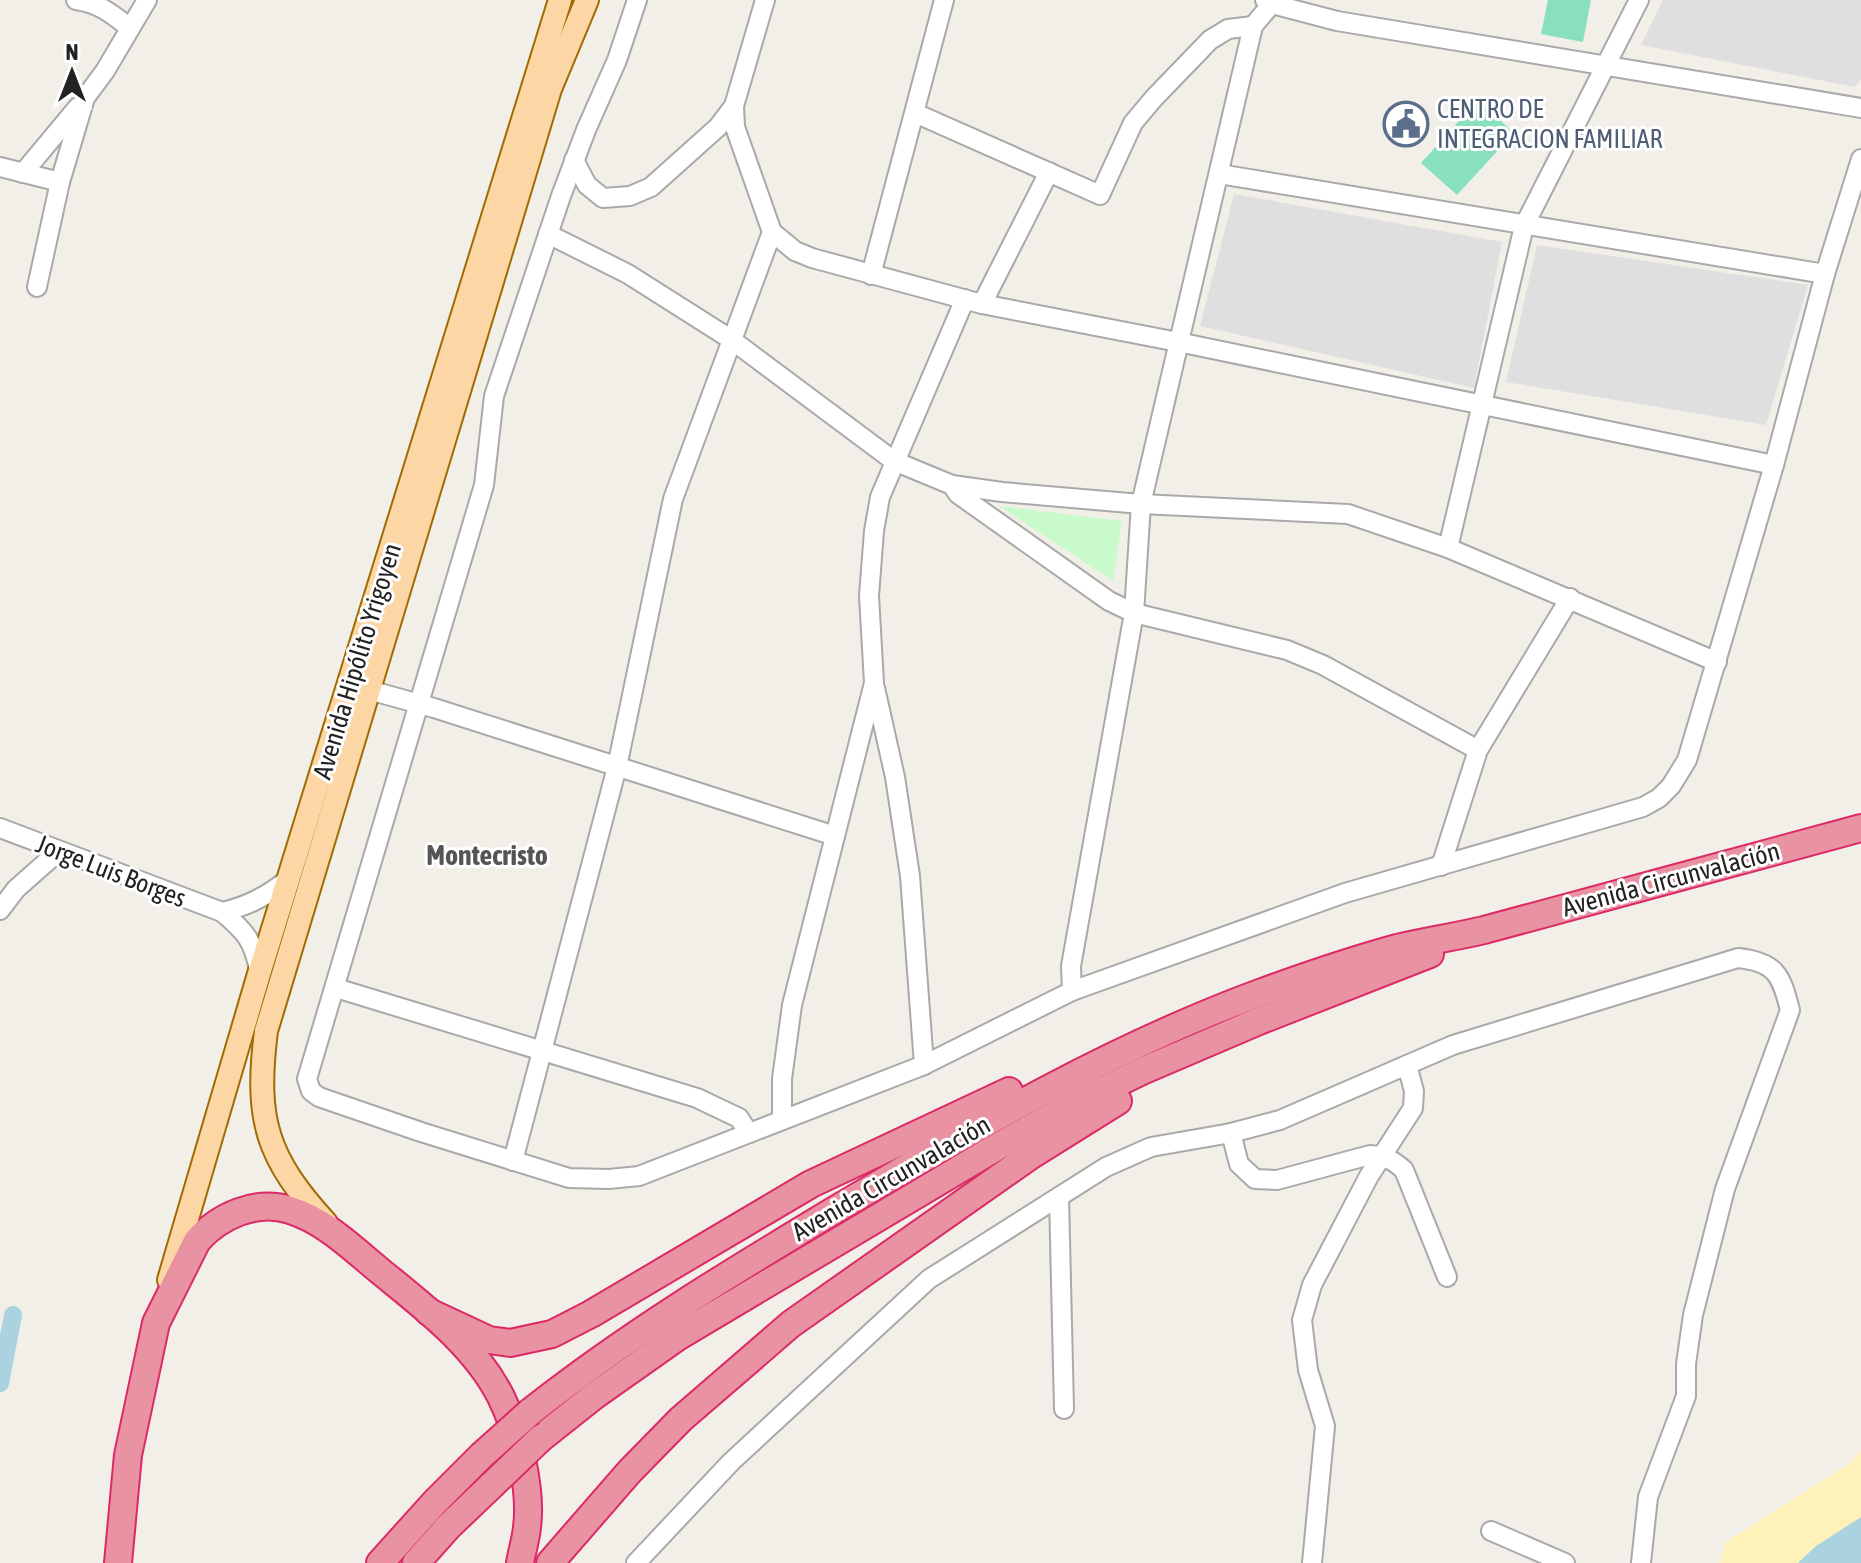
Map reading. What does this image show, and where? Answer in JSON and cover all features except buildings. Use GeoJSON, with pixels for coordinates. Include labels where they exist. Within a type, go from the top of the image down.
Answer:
{"type":"FeatureCollection","features":[{"type":"Feature","properties":{"kind":"highway","name":"Avenida Circunvalación"},"geometry":{"type":"LineString","coordinates":[[380,1563],[481,1456],[587,1366],[665,1313],[981,1125],[1060,1082],[1253,996],[1338,966],[1400,948],[1481,931],[1861,828]]}},
{"type":"Feature","properties":{"kind":"highway","name":"Avenida Circunvalación"},"geometry":{"type":"LineString","coordinates":[[416,1563],[448,1527],[541,1438],[594,1396],[679,1336],[995,1148],[1070,1106],[1142,1071],[1481,931]]}},
{"type":"Feature","properties":{"kind":"highway"},"geometry":{"type":"LineString","coordinates":[[550,1563],[630,1471],[681,1419],[791,1324],[861,1273],[1095,1113],[1158,1080],[1303,1016],[1362,981]]}},
{"type":"Feature","properties":{"kind":"highway"},"geometry":{"type":"LineString","coordinates":[[429,1312],[489,1340],[510,1343],[552,1334],[797,1192],[870,1155],[1131,1039],[1253,996]]}},
{"type":"Feature","properties":{"kind":"highway"},"geometry":{"type":"LineString","coordinates":[[118,1563],[128,1455],[156,1323],[197,1241],[206,1230],[225,1217],[247,1210],[287,1209],[335,1233],[429,1312],[490,1377],[503,1400],[519,1448],[526,1484],[528,1525],[520,1563]]}},
{"type":"Feature","properties":{"kind":"main road","name":"Avenida Hipólito Yrigoyen"},"geometry":{"type":"LineString","coordinates":[[156,1323],[259,974],[560,0]]}},
{"type":"Feature","properties":{"kind":"main road","name":"Avenida Hipólito Yrigoyen"},"geometry":{"type":"LineString","coordinates":[[335,1233],[296,1190],[281,1167],[266,1128],[261,1070],[266,1031],[550,89],[587,0]]}},
{"type":"Feature","properties":{"kind":"street"},"geometry":{"type":"LineString","coordinates":[[76,0],[106,9],[130,28]]}},
{"type":"Feature","properties":{"kind":"street"},"geometry":{"type":"LineString","coordinates":[[23,173],[105,71],[147,0]]}},
{"type":"Feature","properties":{"kind":"street"},"geometry":{"type":"LineString","coordinates":[[637,0],[617,60],[574,160],[494,396],[484,485],[307,1079],[311,1091],[319,1097],[569,1178],[639,1176],[924,1065],[1072,991],[1345,893],[1643,807],[1659,798],[1671,786],[1687,760],[1774,465],[1825,274],[1861,159]]}},
{"type":"Feature","properties":{"kind":"street"},"geometry":{"type":"LineString","coordinates":[[765,0],[734,106],[735,127],[772,232],[803,254],[973,302],[1774,465]]}},
{"type":"Feature","properties":{"kind":"street"},"geometry":{"type":"LineString","coordinates":[[871,275],[944,0]]}},
{"type":"Feature","properties":{"kind":"street"},"geometry":{"type":"LineString","coordinates":[[1448,548],[1524,226],[1639,0]]}},
{"type":"Feature","properties":{"kind":"street"},"geometry":{"type":"LineString","coordinates":[[1072,991],[1071,966],[1134,613],[1141,504],[1253,26],[1271,1],[1337,21],[1861,108]]}},
{"type":"Feature","properties":{"kind":"street"},"geometry":{"type":"LineString","coordinates":[[915,113],[1100,195],[1133,123],[1154,98],[1210,40],[1228,29],[1253,26]]}},
{"type":"Feature","properties":{"kind":"street"},"geometry":{"type":"LineString","coordinates":[[37,287],[60,182],[85,98]]}},
{"type":"Feature","properties":{"kind":"street"},"geometry":{"type":"LineString","coordinates":[[574,160],[587,185],[603,198],[630,196],[651,187],[718,127],[734,106]]}},
{"type":"Feature","properties":{"kind":"street"},"geometry":{"type":"LineString","coordinates":[[0,167],[60,182]]}},
{"type":"Feature","properties":{"kind":"street"},"geometry":{"type":"LineString","coordinates":[[924,1065],[910,876],[895,777],[874,683],[869,596],[874,531],[880,497],[894,461],[973,302],[1049,172]]}},
{"type":"Feature","properties":{"kind":"street"},"geometry":{"type":"LineString","coordinates":[[1219,174],[1825,274]]}},
{"type":"Feature","properties":{"kind":"street"},"geometry":{"type":"LineString","coordinates":[[513,1161],[617,767],[673,499],[772,232]]}},
{"type":"Feature","properties":{"kind":"street"},"geometry":{"type":"LineString","coordinates":[[548,234],[628,274],[732,340],[894,461],[952,485],[1141,504],[1348,514],[1448,548],[1717,662]]}},
{"type":"Feature","properties":{"kind":"street"},"geometry":{"type":"LineString","coordinates":[[952,485],[958,494],[1096,592],[1134,613],[1287,650],[1323,665],[1478,750]]}},
{"type":"Feature","properties":{"kind":"street"},"geometry":{"type":"LineString","coordinates":[[1441,866],[1478,750],[1570,598]]}},
{"type":"Feature","properties":{"kind":"street"},"geometry":{"type":"LineString","coordinates":[[782,1120],[782,1079],[792,1005],[874,683]]}},
{"type":"Feature","properties":{"kind":"street"},"geometry":{"type":"LineString","coordinates":[[369,690],[835,836]]}},
{"type":"Feature","properties":{"kind":"street","name":"Jorge Luis Borges"},"geometry":{"type":"LineString","coordinates":[[0,828],[222,912],[242,929],[256,950],[259,974]]}},
{"type":"Feature","properties":{"kind":"street"},"geometry":{"type":"LineString","coordinates":[[0,910],[16,889],[59,851]]}},
{"type":"Feature","properties":{"kind":"street"},"geometry":{"type":"LineString","coordinates":[[222,912],[265,897],[290,878]]}},
{"type":"Feature","properties":{"kind":"street"},"geometry":{"type":"LineString","coordinates":[[636,1563],[731,1462],[929,1279],[1106,1167],[1151,1147],[1231,1133],[1280,1120],[1453,1045],[1738,958],[1758,960],[1769,965],[1782,981],[1790,1010],[1722,1202],[1693,1315],[1686,1364],[1686,1396],[1648,1497],[1641,1563]]}},
{"type":"Feature","properties":{"kind":"street"},"geometry":{"type":"LineString","coordinates":[[336,988],[697,1098],[739,1118],[749,1133]]}},
{"type":"Feature","properties":{"kind":"street"},"geometry":{"type":"LineString","coordinates":[[1312,1563],[1325,1426],[1308,1370],[1302,1320],[1312,1285],[1369,1176],[1413,1108],[1414,1091],[1407,1065]]}},
{"type":"Feature","properties":{"kind":"street"},"geometry":{"type":"LineString","coordinates":[[1231,1133],[1239,1164],[1255,1179],[1277,1180],[1370,1155],[1383,1155],[1404,1170],[1447,1277]]}},
{"type":"Feature","properties":{"kind":"street"},"geometry":{"type":"LineString","coordinates":[[1059,1197],[1064,1409]]}},
{"type":"Feature","properties":{"kind":"street"},"geometry":{"type":"LineString","coordinates":[[1491,1531],[1565,1563]]}},
{"type":"Feature","properties":{"kind":"shaded area"},"geometry":{"type":"Polygon","coordinates":[[[1663,0],[1861,0],[1861,79],[1855,87],[1641,45],[1663,0]]]}},
{"type":"Feature","properties":{"kind":"shaded area"},"geometry":{"type":"Polygon","coordinates":[[[1234,194],[1502,242],[1474,388],[1200,326],[1234,194]]]}},
{"type":"Feature","properties":{"kind":"shaded area"},"geometry":{"type":"Polygon","coordinates":[[[1537,245],[1808,285],[1766,425],[1506,382],[1537,245]]]}},
{"type":"Feature","properties":{"kind":"sand"},"geometry":{"type":"Polygon","coordinates":[[[1861,1451],[1861,1517],[1816,1546],[1798,1563],[1719,1563],[1726,1542],[1850,1463],[1861,1451]]]}},
{"type":"Feature","properties":{"kind":"green space"},"geometry":{"type":"Polygon","coordinates":[[[1548,0],[1591,0],[1583,42],[1541,34],[1548,0]]]}},
{"type":"Feature","properties":{"kind":"green space"},"geometry":{"type":"Polygon","coordinates":[[[1478,100],[1514,133],[1457,195],[1421,163],[1478,100]]]}},
{"type":"Feature","properties":{"kind":"green space"},"geometry":{"type":"Polygon","coordinates":[[[999,506],[1122,521],[1113,581],[999,506]]]}},
{"type":"Feature","properties":{"kind":"water"},"geometry":{"type":"Polygon","coordinates":[[[1861,1517],[1861,1563],[1798,1563],[1816,1546],[1861,1517]]]}},
{"type":"Feature","properties":{"kind":"waterway"},"geometry":{"type":"LineString","coordinates":[[0,1383],[13,1315]]}},
{"type":"Feature","properties":{"kind":"place","name":"CENTRO DE INTEGRACION FAMILIAR"},"geometry":{"type":"Point","coordinates":[1406,124]}},
{"type":"Feature","properties":{"kind":"district","name":"Montecristo"},"geometry":{"type":"Point","coordinates":[487,855]}}]}
